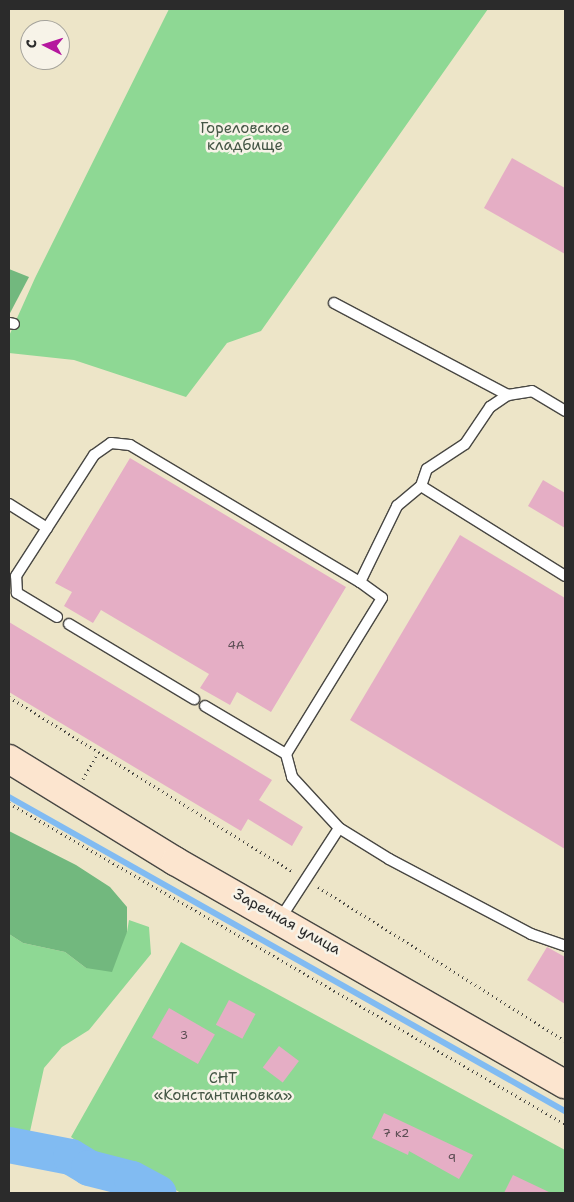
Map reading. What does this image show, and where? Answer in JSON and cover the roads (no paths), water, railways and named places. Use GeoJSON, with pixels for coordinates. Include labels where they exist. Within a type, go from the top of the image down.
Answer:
{"type":"FeatureCollection","features":[{"type":"Feature","properties":{"kind":"street","name":"Заречная улица"},"geometry":{"type":"LineString","coordinates":[[9,759],[565,1084]]}},
{"type":"Feature","properties":{"kind":"lane"},"geometry":{"type":"LineString","coordinates":[[334,303],[508,395]]}},
{"type":"Feature","properties":{"kind":"lane"},"geometry":{"type":"LineString","coordinates":[[360,582],[398,506],[421,486],[427,469],[465,444],[490,407],[508,395],[532,391],[565,411]]}},
{"type":"Feature","properties":{"kind":"lane"},"geometry":{"type":"LineString","coordinates":[[57,618],[16,593],[16,576],[94,456],[111,442],[130,445],[360,582],[382,598],[286,754]]}},
{"type":"Feature","properties":{"kind":"lane"},"geometry":{"type":"LineString","coordinates":[[421,486],[565,576]]}},
{"type":"Feature","properties":{"kind":"lane"},"geometry":{"type":"LineString","coordinates":[[9,504],[47,528]]}},
{"type":"Feature","properties":{"kind":"lane"},"geometry":{"type":"LineString","coordinates":[[69,624],[194,699]]}},
{"type":"Feature","properties":{"kind":"lane"},"geometry":{"type":"LineString","coordinates":[[205,706],[286,754],[292,777],[339,828],[532,934],[565,946]]}},
{"type":"Feature","properties":{"kind":"lane"},"geometry":{"type":"LineString","coordinates":[[280,919],[339,828]]}},
{"type":"Feature","properties":{"kind":"waterway"},"geometry":{"type":"LineString","coordinates":[[9,797],[565,1111]]}},
{"type":"Feature","properties":{"kind":"waterway"},"geometry":{"type":"LineString","coordinates":[[9,1145],[71,1157],[89,1168],[132,1179],[158,1193]]}},
{"type":"Feature","properties":{"kind":"park label","name":"Гореловское кладбище"},"geometry":{"type":"Point","coordinates":[245,136]}},
{"type":"Feature","properties":{"kind":"park label","name":"СНТ «Константиновка»"},"geometry":{"type":"Point","coordinates":[223,1086]}}]}
